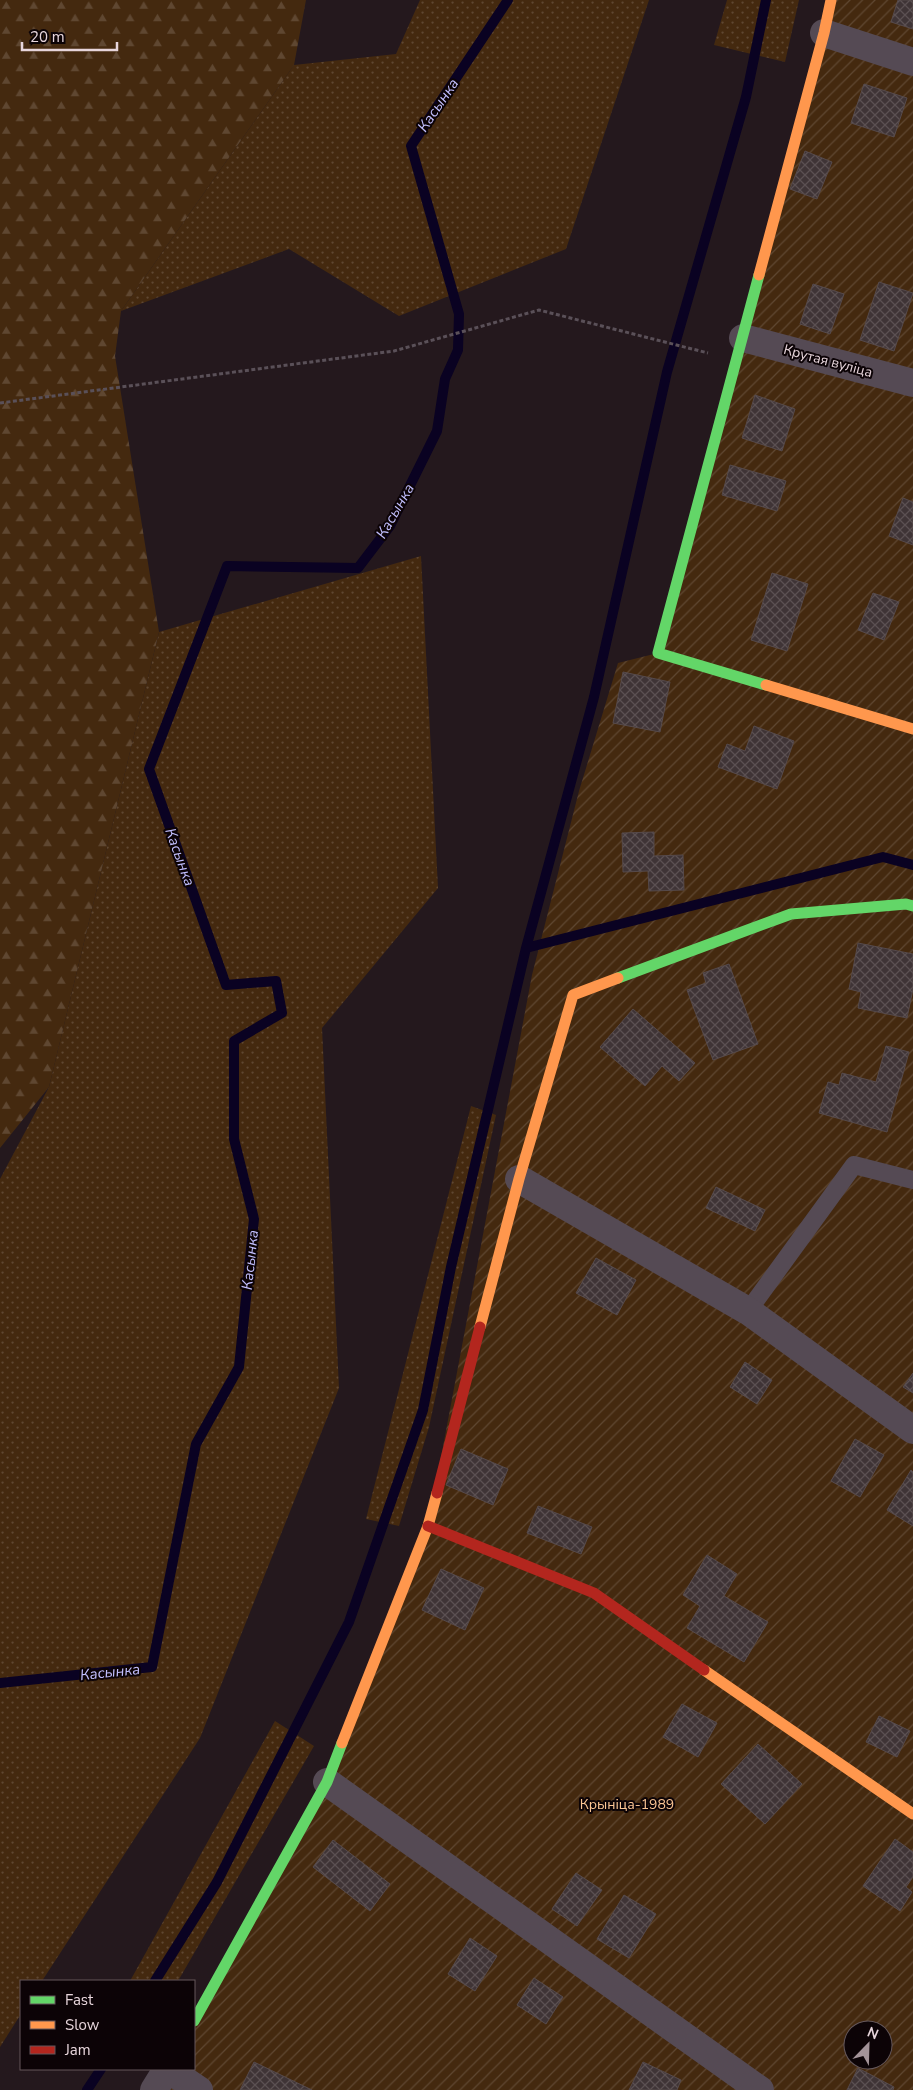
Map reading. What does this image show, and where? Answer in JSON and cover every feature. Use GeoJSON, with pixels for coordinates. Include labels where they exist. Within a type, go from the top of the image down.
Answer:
{"type":"FeatureCollection","features":[{"type":"Feature","properties":{"kind":"street"},"geometry":{"type":"LineString","coordinates":[[831,0],[824,34],[744,338],[658,653],[913,729]]}},
{"type":"Feature","properties":{"kind":"street"},"geometry":{"type":"LineString","coordinates":[[824,34],[913,62]]}},
{"type":"Feature","properties":{"kind":"street","name":"Крутая вуліца"},"geometry":{"type":"LineString","coordinates":[[744,338],[913,383]]}},
{"type":"Feature","properties":{"kind":"street"},"geometry":{"type":"LineString","coordinates":[[195,2019],[327,1782],[428,1526],[519,1179],[573,995],[791,914],[906,904],[913,906]]}},
{"type":"Feature","properties":{"kind":"street"},"geometry":{"type":"LineString","coordinates":[[519,1179],[748,1311],[913,1430]]}},
{"type":"Feature","properties":{"kind":"street"},"geometry":{"type":"LineString","coordinates":[[428,1526],[594,1593],[913,1814]]}},
{"type":"Feature","properties":{"kind":"street"},"geometry":{"type":"LineString","coordinates":[[327,1782],[760,2090]]}},
{"type":"Feature","properties":{"kind":"street"},"geometry":{"type":"LineString","coordinates":[[154,2090],[167,2070]]}},
{"type":"Feature","properties":{"kind":"street"},"geometry":{"type":"LineString","coordinates":[[169,2070],[199,2090]]}},
{"type":"Feature","properties":{"kind":"lane"},"geometry":{"type":"LineString","coordinates":[[748,1311],[854,1166],[913,1180]]}},
{"type":"Feature","properties":{"kind":"path"},"geometry":{"type":"LineString","coordinates":[[0,403],[394,351],[540,310],[690,348]]}},
{"type":"Feature","properties":{"kind":"green space"},"geometry":{"type":"Polygon","coordinates":[[[0,0],[306,0],[294,65],[121,311],[115,356],[159,632],[49,1087],[0,1148],[0,0]]]}},
{"type":"Feature","properties":{"kind":"green space"},"geometry":{"type":"Polygon","coordinates":[[[420,0],[649,0],[566,249],[399,316],[289,249],[121,311],[294,65],[396,54],[420,0]]]}},
{"type":"Feature","properties":{"kind":"green space"},"geometry":{"type":"Polygon","coordinates":[[[727,0],[799,0],[785,62],[714,45],[727,0]]]}},
{"type":"Feature","properties":{"kind":"green space","name":"Крыніца-1989"},"geometry":{"type":"Polygon","coordinates":[[[831,0],[913,0],[913,2090],[154,2090],[166,2070],[195,2070],[195,2019],[327,1782],[428,1526],[532,975],[579,791],[618,663],[658,653],[831,0]]]}},
{"type":"Feature","properties":{"kind":"green space"},"geometry":{"type":"Polygon","coordinates":[[[421,556],[438,888],[322,1028],[339,1388],[200,1738],[43,1980],[20,1980],[20,2016],[0,2047],[0,1179],[49,1087],[159,632],[421,556]]]}},
{"type":"Feature","properties":{"kind":"green space"},"geometry":{"type":"Polygon","coordinates":[[[471,1106],[496,1115],[429,1427],[399,1526],[366,1519],[471,1106]]]}},
{"type":"Feature","properties":{"kind":"green space"},"geometry":{"type":"Polygon","coordinates":[[[275,1721],[314,1746],[179,1980],[131,1980],[275,1721]]]}},
{"type":"Feature","properties":{"kind":"building"},"geometry":{"type":"Polygon","coordinates":[[[898,0],[913,0],[913,29],[891,22],[898,0]]]}},
{"type":"Feature","properties":{"kind":"building"},"geometry":{"type":"Polygon","coordinates":[[[864,84],[907,98],[894,137],[851,123],[864,84]]]}},
{"type":"Feature","properties":{"kind":"building"},"geometry":{"type":"Polygon","coordinates":[[[805,151],[832,162],[817,199],[790,189],[805,151]]]}},
{"type":"Feature","properties":{"kind":"building"},"geometry":{"type":"Polygon","coordinates":[[[879,282],[913,293],[894,351],[860,340],[879,282]]]}},
{"type":"Feature","properties":{"kind":"building"},"geometry":{"type":"Polygon","coordinates":[[[813,284],[844,294],[830,334],[800,324],[813,284]]]}},
{"type":"Feature","properties":{"kind":"building"},"geometry":{"type":"Polygon","coordinates":[[[755,395],[795,409],[782,451],[742,438],[755,395]]]}},
{"type":"Feature","properties":{"kind":"building"},"geometry":{"type":"Polygon","coordinates":[[[730,465],[786,481],[777,511],[722,495],[730,465]]]}},
{"type":"Feature","properties":{"kind":"building"},"geometry":{"type":"Polygon","coordinates":[[[903,498],[913,502],[913,545],[889,536],[903,498]]]}},
{"type":"Feature","properties":{"kind":"building"},"geometry":{"type":"Polygon","coordinates":[[[772,573],[808,584],[787,651],[751,640],[772,573]]]}},
{"type":"Feature","properties":{"kind":"building"},"geometry":{"type":"Polygon","coordinates":[[[873,593],[899,602],[884,640],[858,630],[873,593]]]}},
{"type":"Feature","properties":{"kind":"building"},"geometry":{"type":"Polygon","coordinates":[[[623,672],[670,682],[660,732],[613,723],[623,672]]]}},
{"type":"Feature","properties":{"kind":"building"},"geometry":{"type":"Polygon","coordinates":[[[754,726],[794,741],[777,789],[718,767],[727,744],[745,751],[754,726]]]}},
{"type":"Feature","properties":{"kind":"building"},"geometry":{"type":"Polygon","coordinates":[[[654,832],[654,856],[683,855],[684,890],[649,891],[648,871],[623,872],[622,833],[654,832]]]}},
{"type":"Feature","properties":{"kind":"building"},"geometry":{"type":"Polygon","coordinates":[[[858,943],[913,954],[913,989],[907,1018],[858,1008],[861,992],[849,989],[858,943]]]}},
{"type":"Feature","properties":{"kind":"building"},"geometry":{"type":"Polygon","coordinates":[[[729,964],[758,1044],[713,1060],[687,990],[706,983],[703,973],[729,964]]]}},
{"type":"Feature","properties":{"kind":"building"},"geometry":{"type":"Polygon","coordinates":[[[633,1009],[695,1063],[679,1081],[662,1066],[645,1086],[600,1047],[633,1009]]]}},
{"type":"Feature","properties":{"kind":"building"},"geometry":{"type":"Polygon","coordinates":[[[886,1046],[909,1052],[887,1132],[819,1113],[828,1082],[839,1085],[842,1073],[876,1082],[886,1046]]]}},
{"type":"Feature","properties":{"kind":"building"},"geometry":{"type":"Polygon","coordinates":[[[716,1187],[765,1210],[755,1231],[706,1208],[716,1187]]]}},
{"type":"Feature","properties":{"kind":"building"},"geometry":{"type":"Polygon","coordinates":[[[596,1258],[636,1280],[617,1315],[576,1293],[596,1258]]]}},
{"type":"Feature","properties":{"kind":"building"},"geometry":{"type":"Polygon","coordinates":[[[745,1362],[772,1380],[757,1404],[730,1387],[745,1362]]]}},
{"type":"Feature","properties":{"kind":"building"},"geometry":{"type":"Polygon","coordinates":[[[913,1373],[913,1393],[903,1387],[913,1373]]]}},
{"type":"Feature","properties":{"kind":"building"},"geometry":{"type":"Polygon","coordinates":[[[855,1439],[884,1455],[860,1497],[831,1481],[855,1439]]]}},
{"type":"Feature","properties":{"kind":"building"},"geometry":{"type":"Polygon","coordinates":[[[461,1449],[508,1469],[493,1505],[446,1485],[461,1449]]]}},
{"type":"Feature","properties":{"kind":"building"},"geometry":{"type":"Polygon","coordinates":[[[911,1470],[913,1472],[913,1526],[887,1510],[911,1470]]]}},
{"type":"Feature","properties":{"kind":"building"},"geometry":{"type":"Polygon","coordinates":[[[538,1506],[592,1527],[581,1554],[527,1533],[538,1506]]]}},
{"type":"Feature","properties":{"kind":"building"},"geometry":{"type":"Polygon","coordinates":[[[707,1555],[737,1574],[724,1596],[768,1622],[744,1662],[687,1628],[700,1606],[683,1595],[707,1555]]]}},
{"type":"Feature","properties":{"kind":"building"},"geometry":{"type":"Polygon","coordinates":[[[441,1569],[484,1588],[465,1630],[422,1610],[441,1569]]]}},
{"type":"Feature","properties":{"kind":"building"},"geometry":{"type":"Polygon","coordinates":[[[682,1704],[717,1723],[698,1757],[663,1737],[682,1704]]]}},
{"type":"Feature","properties":{"kind":"building"},"geometry":{"type":"Polygon","coordinates":[[[879,1716],[910,1731],[897,1757],[866,1742],[879,1716]]]}},
{"type":"Feature","properties":{"kind":"building"},"geometry":{"type":"Polygon","coordinates":[[[758,1744],[802,1784],[765,1824],[721,1784],[758,1744]]]}},
{"type":"Feature","properties":{"kind":"building"},"geometry":{"type":"Polygon","coordinates":[[[895,1839],[913,1852],[913,1877],[906,1887],[912,1892],[900,1911],[863,1886],[895,1839]]]}},
{"type":"Feature","properties":{"kind":"building"},"geometry":{"type":"Polygon","coordinates":[[[333,1840],[390,1884],[370,1911],[313,1867],[333,1840]]]}},
{"type":"Feature","properties":{"kind":"building"},"geometry":{"type":"Polygon","coordinates":[[[576,1873],[602,1890],[577,1926],[552,1909],[576,1873]]]}},
{"type":"Feature","properties":{"kind":"building"},"geometry":{"type":"Polygon","coordinates":[[[624,1895],[656,1914],[629,1958],[597,1939],[624,1895]]]}},
{"type":"Feature","properties":{"kind":"building"},"geometry":{"type":"Polygon","coordinates":[[[470,1938],[497,1956],[475,1991],[448,1974],[470,1938]]]}},
{"type":"Feature","properties":{"kind":"building"},"geometry":{"type":"Polygon","coordinates":[[[534,1978],[563,1997],[546,2024],[517,2005],[534,1978]]]}},
{"type":"Feature","properties":{"kind":"building"},"geometry":{"type":"Polygon","coordinates":[[[254,2062],[312,2090],[240,2090],[254,2062]]]}},
{"type":"Feature","properties":{"kind":"building"},"geometry":{"type":"Polygon","coordinates":[[[643,2062],[681,2080],[677,2090],[629,2090],[643,2062]]]}},
{"type":"Feature","properties":{"kind":"building"},"geometry":{"type":"Polygon","coordinates":[[[857,2070],[862,2070],[894,2087],[893,2090],[847,2090],[857,2070]]]}},
{"type":"Feature","properties":{"kind":"waterway","name":"Касынка"},"geometry":{"type":"LineString","coordinates":[[0,1683],[152,1667],[196,1444],[239,1367],[254,1219],[234,1139],[234,1041],[282,1013],[276,981],[226,985],[149,769],[227,566],[358,568],[390,526],[437,431],[445,379],[458,350],[459,314],[411,146],[508,0]]}},
{"type":"Feature","properties":{"kind":"waterway"},"geometry":{"type":"LineString","coordinates":[[156,1980],[217,1882],[349,1622],[423,1410],[451,1267],[526,948],[594,697],[667,372],[746,97],[766,0]]}},
{"type":"Feature","properties":{"kind":"waterway"},"geometry":{"type":"LineString","coordinates":[[526,948],[883,857],[913,865]]}},
{"type":"Feature","properties":{"kind":"waterway"},"geometry":{"type":"LineString","coordinates":[[87,2090],[100,2070]]}},
{"type":"Feature","properties":{"kind":"traffic: fast"},"geometry":{"type":"LineString","coordinates":[[759,275],[658,653],[766,685]]}},
{"type":"Feature","properties":{"kind":"traffic: fast"},"geometry":{"type":"LineString","coordinates":[[618,978],[791,914],[906,904],[913,906]]}},
{"type":"Feature","properties":{"kind":"traffic: fast"},"geometry":{"type":"LineString","coordinates":[[195,2019],[327,1782],[342,1743]]}},
{"type":"Feature","properties":{"kind":"traffic: slow"},"geometry":{"type":"LineString","coordinates":[[759,275],[824,33],[831,0]]}},
{"type":"Feature","properties":{"kind":"traffic: slow"},"geometry":{"type":"LineString","coordinates":[[766,685],[913,729]]}},
{"type":"Feature","properties":{"kind":"traffic: slow"},"geometry":{"type":"LineString","coordinates":[[480,1327],[519,1179],[573,995],[618,978]]}},
{"type":"Feature","properties":{"kind":"traffic: slow"},"geometry":{"type":"LineString","coordinates":[[342,1743],[428,1526],[437,1493]]}},
{"type":"Feature","properties":{"kind":"traffic: slow"},"geometry":{"type":"LineString","coordinates":[[704,1670],[913,1814]]}},
{"type":"Feature","properties":{"kind":"traffic: jam"},"geometry":{"type":"LineString","coordinates":[[437,1493],[480,1327]]}},
{"type":"Feature","properties":{"kind":"traffic: jam"},"geometry":{"type":"LineString","coordinates":[[428,1526],[594,1593],[704,1670]]}}]}
